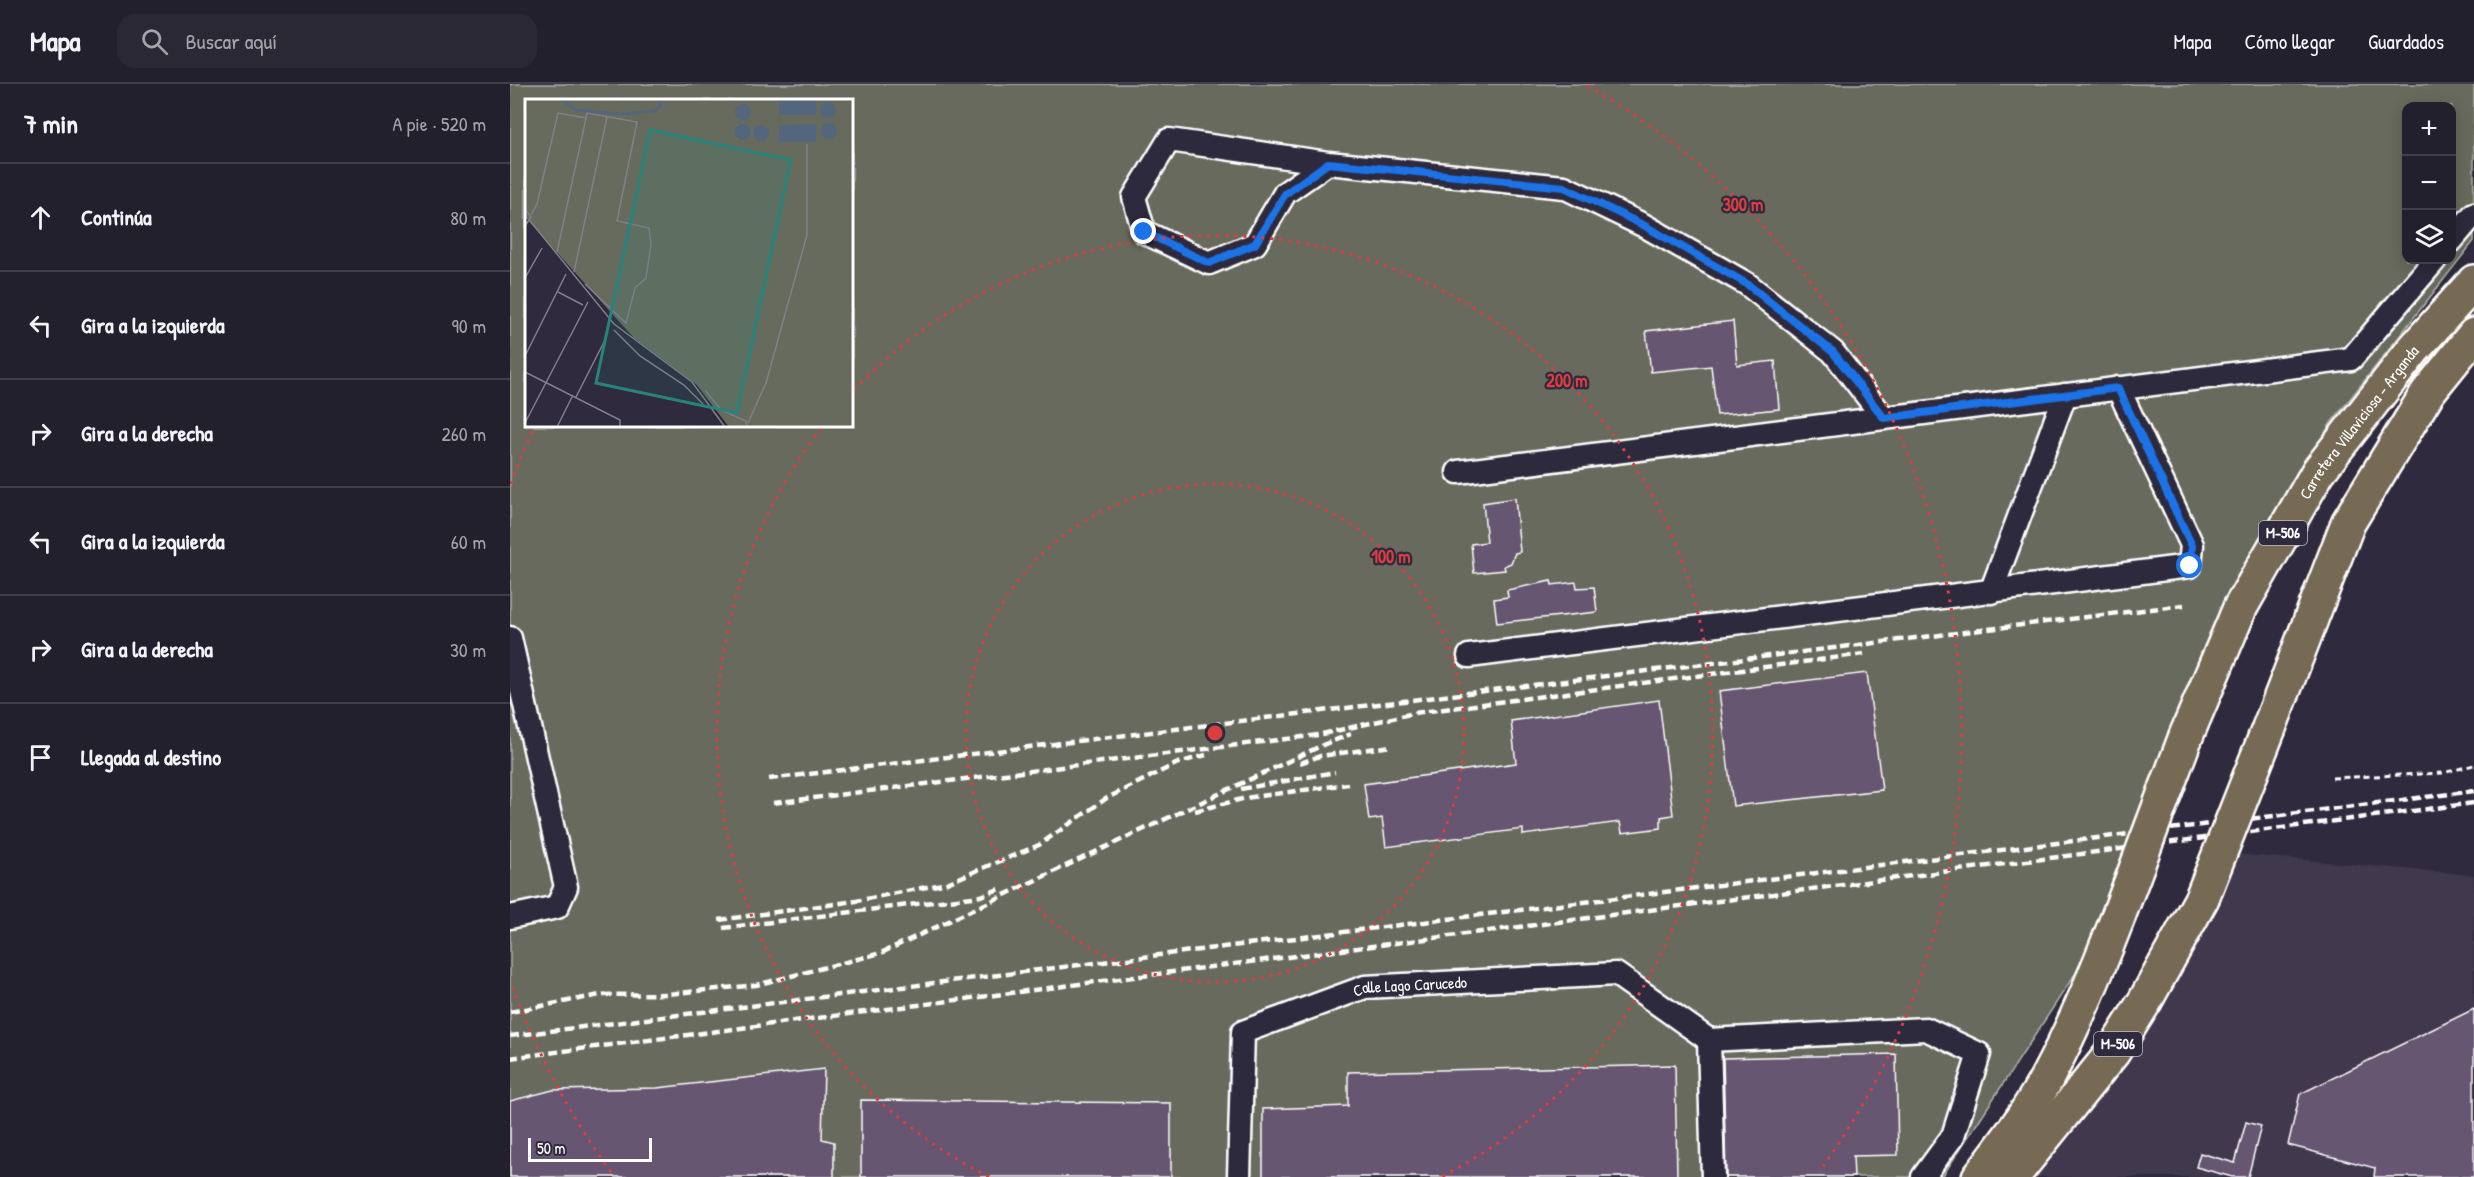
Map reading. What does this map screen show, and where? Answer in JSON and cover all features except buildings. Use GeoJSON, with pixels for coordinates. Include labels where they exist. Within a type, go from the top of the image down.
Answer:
{"type":"FeatureCollection","features":[{"type":"Feature","properties":{"kind":"highway","name":"Carretera Villaviciosa - Arganda"},"geometry":{"type":"LineString","coordinates":[[1979,1177],[2009,1137],[2050,1072],[2087,995],[2186,736],[2240,608],[2318,471],[2413,350],[2474,282]]}},
{"type":"Feature","properties":{"kind":"highway","name":"M-506"},"geometry":{"type":"LineString","coordinates":[[2012,1177],[2113,1052],[2145,1001],[2202,898],[2348,523],[2428,392],[2474,335]]}},
{"type":"Feature","properties":{"kind":"street"},"geometry":{"type":"LineString","coordinates":[[1328,163],[1285,194],[1255,244],[1209,263],[1144,232],[1134,197],[1169,140],[1328,163],[1564,187],[1645,226],[1747,284],[1833,352],[1884,418]]}},
{"type":"Feature","properties":{"kind":"street"},"geometry":{"type":"LineString","coordinates":[[2456,234],[2474,214]]}},
{"type":"Feature","properties":{"kind":"street"},"geometry":{"type":"LineString","coordinates":[[1458,472],[2351,359],[2432,264]]}},
{"type":"Feature","properties":{"kind":"street"},"geometry":{"type":"LineString","coordinates":[[1469,656],[2190,566],[2192,546],[2118,388]]}},
{"type":"Feature","properties":{"kind":"street"},"geometry":{"type":"LineString","coordinates":[[1991,592],[2065,395]]}},
{"type":"Feature","properties":{"kind":"street"},"geometry":{"type":"LineString","coordinates":[[510,638],[566,887],[556,907],[510,917]]}},
{"type":"Feature","properties":{"kind":"street","name":"Calle Lago Carucedo"},"geometry":{"type":"LineString","coordinates":[[1239,1177],[1243,1032],[1365,987],[1616,974],[1709,1040]]}},
{"type":"Feature","properties":{"kind":"street"},"geometry":{"type":"LineString","coordinates":[[1713,1177],[1709,1040],[1926,1029],[1979,1054],[1953,1136],[1923,1177]]}},
{"type":"Feature","properties":{"kind":"path"},"geometry":{"type":"LineString","coordinates":[[2332,778],[2443,773],[2474,765]]}},
{"type":"Feature","properties":{"kind":"shaded area"},"geometry":{"type":"Polygon","coordinates":[[[2236,854],[2474,875],[2474,1177],[2019,1177],[2236,854]]]}},
{"type":"Feature","properties":{"kind":"green space"},"geometry":{"type":"Polygon","coordinates":[[[510,84],[2474,84],[2474,241],[2456,264],[2456,102],[2402,102],[2402,264],[2456,264],[2331,423],[2225,603],[2079,968],[1942,1177],[510,1177],[510,84]]]}},
{"type":"Feature","properties":{"kind":"railway"},"geometry":{"type":"LineString","coordinates":[[769,779],[2184,605]]}},
{"type":"Feature","properties":{"kind":"railway"},"geometry":{"type":"LineString","coordinates":[[773,803],[1318,735],[1414,713],[1864,654]]}},
{"type":"Feature","properties":{"kind":"railway"},"geometry":{"type":"LineString","coordinates":[[510,1012],[600,995],[668,994],[756,985],[881,953],[1325,744],[1351,734]]}},
{"type":"Feature","properties":{"kind":"railway"},"geometry":{"type":"LineString","coordinates":[[1300,763],[1320,756],[1391,746]]}},
{"type":"Feature","properties":{"kind":"railway"},"geometry":{"type":"LineString","coordinates":[[719,920],[856,901],[947,883],[1039,845],[1107,798],[1178,763],[1206,755]]}},
{"type":"Feature","properties":{"kind":"railway"},"geometry":{"type":"LineString","coordinates":[[1241,789],[1335,772]]}},
{"type":"Feature","properties":{"kind":"railway"},"geometry":{"type":"LineString","coordinates":[[1195,811],[1246,798],[1348,784]]}},
{"type":"Feature","properties":{"kind":"railway"},"geometry":{"type":"LineString","coordinates":[[510,1036],[2474,791]]}},
{"type":"Feature","properties":{"kind":"railway"},"geometry":{"type":"LineString","coordinates":[[510,1058],[2474,803]]}},
{"type":"Feature","properties":{"kind":"railway"},"geometry":{"type":"LineString","coordinates":[[723,928],[981,896],[999,889]]}},
{"type":"Feature","properties":{"kind":"route"},"geometry":{"type":"LineString","coordinates":[[1144,232],[1209,263],[1255,244],[1285,194],[1328,163],[1564,187],[1645,226],[1747,284],[1833,352],[1884,418],[2118,388],[2192,546],[2190,566]]}}]}
